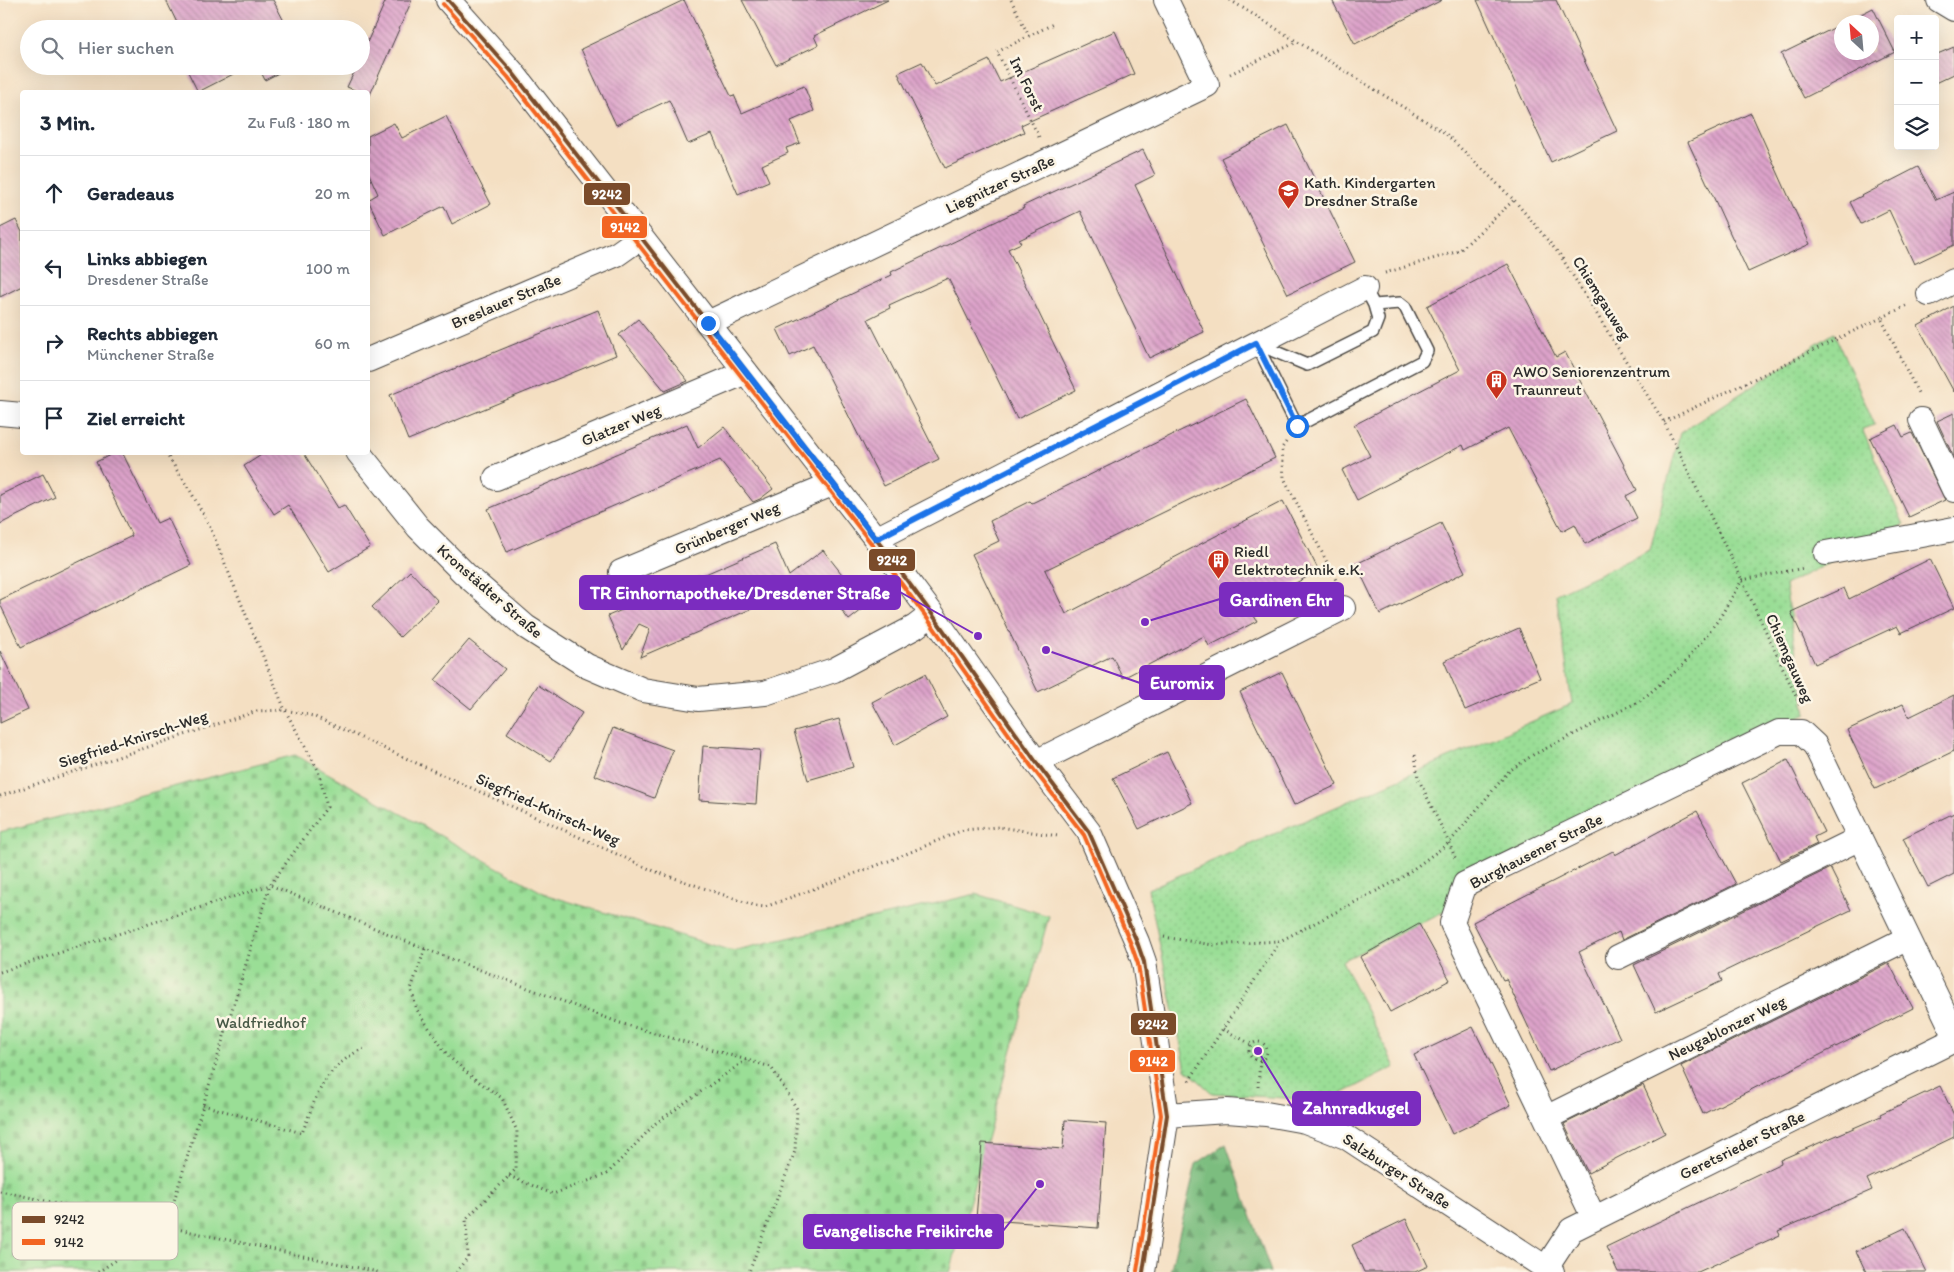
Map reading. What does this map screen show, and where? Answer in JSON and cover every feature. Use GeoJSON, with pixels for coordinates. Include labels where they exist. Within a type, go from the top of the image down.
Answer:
{"type":"FeatureCollection","features":[{"type":"Feature","properties":{"kind":"street"},"geometry":{"type":"LineString","coordinates":[[448,0],[513,73],[876,539],[932,614],[1036,762],[1089,832],[1144,962],[1167,1115],[1143,1272]]}},
{"type":"Feature","properties":{"kind":"street"},"geometry":{"type":"LineString","coordinates":[[1166,0],[1207,85]]}},
{"type":"Feature","properties":{"kind":"street"},"geometry":{"type":"LineString","coordinates":[[1939,0],[1954,9]]}},
{"type":"Feature","properties":{"kind":"street","name":"Liegnitzer Straße"},"geometry":{"type":"LineString","coordinates":[[708,323],[1207,85]]}},
{"type":"Feature","properties":{"kind":"street","name":"Breslauer Straße"},"geometry":{"type":"LineString","coordinates":[[370,359],[618,254],[641,237]]}},
{"type":"Feature","properties":{"kind":"street"},"geometry":{"type":"LineString","coordinates":[[1928,294],[1954,281]]}},
{"type":"Feature","properties":{"kind":"street"},"geometry":{"type":"LineString","coordinates":[[876,539],[1256,343],[1369,297]]}},
{"type":"Feature","properties":{"kind":"street","name":"Glatzer Weg"},"geometry":{"type":"LineString","coordinates":[[496,478],[746,372]]}},
{"type":"Feature","properties":{"kind":"street"},"geometry":{"type":"LineString","coordinates":[[0,412],[20,415]]}},
{"type":"Feature","properties":{"kind":"street"},"geometry":{"type":"LineString","coordinates":[[1921,420],[1954,490]]}},
{"type":"Feature","properties":{"kind":"street","name":"Kronstädter Straße"},"geometry":{"type":"LineString","coordinates":[[360,455],[418,527],[465,574],[526,627],[587,666],[643,690],[698,699],[765,693],[834,670],[915,627],[932,614]]}},
{"type":"Feature","properties":{"kind":"street","name":"Grünberger Weg"},"geometry":{"type":"LineString","coordinates":[[621,572],[832,484]]}},
{"type":"Feature","properties":{"kind":"street"},"geometry":{"type":"LineString","coordinates":[[1826,552],[1952,534]]}},
{"type":"Feature","properties":{"kind":"street"},"geometry":{"type":"LineString","coordinates":[[1036,762],[1343,608]]}},
{"type":"Feature","properties":{"kind":"street","name":"Burghausener Straße"},"geometry":{"type":"LineString","coordinates":[[1594,1218],[1452,922],[1464,884],[1780,732],[1801,732]]}},
{"type":"Feature","properties":{"kind":"street"},"geometry":{"type":"LineString","coordinates":[[1801,732],[1815,745],[1954,1033]]}},
{"type":"Feature","properties":{"kind":"street"},"geometry":{"type":"LineString","coordinates":[[1618,957],[1860,838]]}},
{"type":"Feature","properties":{"kind":"street","name":"Neugablonzer Weg"},"geometry":{"type":"LineString","coordinates":[[1546,1118],[1908,938]]}},
{"type":"Feature","properties":{"kind":"street","name":"Geretsrieder Straße"},"geometry":{"type":"LineString","coordinates":[[1549,1270],[1571,1230],[1954,1040]]}},
{"type":"Feature","properties":{"kind":"street","name":"Salzburger Straße"},"geometry":{"type":"LineString","coordinates":[[1167,1115],[1227,1111],[1266,1114],[1305,1121],[1346,1137],[1549,1270]]}},
{"type":"Feature","properties":{"kind":"lane"},"geometry":{"type":"LineString","coordinates":[[1256,343],[1308,365],[1373,332],[1378,318],[1369,297]]}},
{"type":"Feature","properties":{"kind":"lane"},"geometry":{"type":"LineString","coordinates":[[1256,343],[1297,426],[1422,361],[1427,351],[1406,307],[1400,303],[1369,297]]}},
{"type":"Feature","properties":{"kind":"path","name":"Im Forst"},"geometry":{"type":"LineString","coordinates":[[1011,0],[1029,36]]}},
{"type":"Feature","properties":{"kind":"path","name":"Chiemgauweg"},"geometry":{"type":"LineString","coordinates":[[1230,0],[1445,133],[1514,200],[1560,255],[1664,422],[1742,580],[1801,707],[1801,732]]}},
{"type":"Feature","properties":{"kind":"path","name":"Im Forst"},"geometry":{"type":"LineString","coordinates":[[1050,160],[997,52],[1053,24]]}},
{"type":"Feature","properties":{"kind":"path"},"geometry":{"type":"LineString","coordinates":[[1207,85],[1297,42]]}},
{"type":"Feature","properties":{"kind":"path"},"geometry":{"type":"LineString","coordinates":[[1369,297],[1366,283],[1387,272],[1459,251],[1514,200]]}},
{"type":"Feature","properties":{"kind":"path"},"geometry":{"type":"LineString","coordinates":[[1664,422],[1928,294]]}},
{"type":"Feature","properties":{"kind":"path"},"geometry":{"type":"LineString","coordinates":[[1881,318],[1925,408],[1921,420]]}},
{"type":"Feature","properties":{"kind":"path"},"geometry":{"type":"LineString","coordinates":[[1297,426],[1282,448],[1284,478],[1344,595],[1343,608]]}},
{"type":"Feature","properties":{"kind":"path"},"geometry":{"type":"LineString","coordinates":[[167,455],[191,492],[210,527],[285,710],[318,770],[327,806],[270,885],[174,1202]]}},
{"type":"Feature","properties":{"kind":"path"},"geometry":{"type":"LineString","coordinates":[[1137,942],[1153,936],[1213,945],[1280,941],[1398,880],[1449,843],[1508,771],[1533,754],[1640,701],[1683,665],[1719,619],[1742,580],[1812,567],[1826,552]]}},
{"type":"Feature","properties":{"kind":"path","name":"Siegfried-Knirsch-Weg"},"geometry":{"type":"LineString","coordinates":[[0,796],[257,711],[285,710],[313,716],[654,870],[756,906],[765,907],[894,859],[963,830],[1000,827],[1074,838],[1089,832]]}},
{"type":"Feature","properties":{"kind":"path"},"geometry":{"type":"LineString","coordinates":[[1415,755],[1418,778],[1449,843],[1464,884]]}},
{"type":"Feature","properties":{"kind":"path"},"geometry":{"type":"LineString","coordinates":[[0,972],[270,885],[426,949],[620,1023],[771,1067],[797,1109],[795,1151],[749,1272]]}},
{"type":"Feature","properties":{"kind":"path"},"geometry":{"type":"LineString","coordinates":[[1167,1115],[1280,941]]}},
{"type":"Feature","properties":{"kind":"path"},"geometry":{"type":"LineString","coordinates":[[426,949],[411,989],[417,1010],[448,1056],[472,1077],[502,1098],[517,1131],[516,1169],[466,1219],[468,1257],[456,1272]]}},
{"type":"Feature","properties":{"kind":"path"},"geometry":{"type":"LineString","coordinates":[[1223,1029],[1251,1044]]}},
{"type":"Feature","properties":{"kind":"path"},"geometry":{"type":"LineString","coordinates":[[1256,1041],[1262,1042],[1268,1052],[1265,1057],[1260,1060],[1254,1059],[1250,1055],[1249,1050],[1251,1044],[1256,1041]]}},
{"type":"Feature","properties":{"kind":"path"},"geometry":{"type":"LineString","coordinates":[[203,1105],[302,1133],[324,1080],[348,1056],[364,1048]]}},
{"type":"Feature","properties":{"kind":"path"},"geometry":{"type":"LineString","coordinates":[[508,1176],[553,1194],[607,1174],[656,1123],[746,1060]]}},
{"type":"Feature","properties":{"kind":"path"},"geometry":{"type":"LineString","coordinates":[[0,1191],[51,1202]]}},
{"type":"Feature","properties":{"kind":"path"},"geometry":{"type":"LineString","coordinates":[[178,1230],[378,1272]]}},
{"type":"Feature","properties":{"kind":"path"},"geometry":{"type":"LineString","coordinates":[[98,1272],[116,1260]]}},
{"type":"Feature","properties":{"kind":"green space"},"geometry":{"type":"Polygon","coordinates":[[[1834,333],[1875,425],[1862,429],[1904,525],[1785,585],[1806,714],[1462,878],[1445,911],[1342,961],[1395,1067],[1327,1101],[1212,1093],[1186,1069],[1148,889],[1572,704],[1556,594],[1650,550],[1680,433],[1834,333]]]}},
{"type":"Feature","properties":{"kind":"green space","name":"Waldfriedhof"},"geometry":{"type":"Polygon","coordinates":[[[295,755],[547,895],[732,951],[976,894],[1049,916],[950,1272],[0,1272],[0,832],[295,755]]]}},
{"type":"Feature","properties":{"kind":"green space"},"geometry":{"type":"Polygon","coordinates":[[[1226,1144],[1271,1272],[1170,1272],[1196,1164],[1226,1144]]]}},
{"type":"Feature","properties":{"kind":"building"},"geometry":{"type":"Polygon","coordinates":[[[166,0],[273,0],[283,20],[176,20],[166,0]]]}},
{"type":"Feature","properties":{"kind":"building"},"geometry":{"type":"Polygon","coordinates":[[[386,0],[412,0],[370,95],[370,90],[354,90],[347,87],[353,75],[370,75],[370,36],[386,0]]]}},
{"type":"Feature","properties":{"kind":"building"},"geometry":{"type":"Polygon","coordinates":[[[684,0],[731,96],[734,95],[742,113],[804,86],[814,111],[791,121],[800,143],[786,148],[788,153],[762,165],[769,181],[738,194],[712,134],[688,144],[669,100],[616,125],[581,49],[684,0]]]}},
{"type":"Feature","properties":{"kind":"building"},"geometry":{"type":"Polygon","coordinates":[[[742,0],[888,0],[814,36],[818,45],[776,65],[742,0]]]}},
{"type":"Feature","properties":{"kind":"building"},"geometry":{"type":"Polygon","coordinates":[[[1332,0],[1442,0],[1355,44],[1332,0]]]}},
{"type":"Feature","properties":{"kind":"building"},"geometry":{"type":"Polygon","coordinates":[[[1477,0],[1556,0],[1617,131],[1551,162],[1477,0]]]}},
{"type":"Feature","properties":{"kind":"building"},"geometry":{"type":"Polygon","coordinates":[[[1873,8],[1876,15],[1859,15],[1873,8]]]}},
{"type":"Feature","properties":{"kind":"building"},"geometry":{"type":"Polygon","coordinates":[[[1879,20],[1894,50],[1894,53],[1804,98],[1781,54],[1834,28],[1834,60],[1879,60],[1879,20]]]}},
{"type":"Feature","properties":{"kind":"building"},"geometry":{"type":"Polygon","coordinates":[[[1115,31],[1134,74],[1021,125],[1024,132],[945,168],[898,73],[922,62],[935,86],[989,60],[1000,82],[1115,31]]]}},
{"type":"Feature","properties":{"kind":"building"},"geometry":{"type":"Polygon","coordinates":[[[1954,47],[1954,74],[1939,81],[1939,60],[1939,53],[1954,47]]]}},
{"type":"Feature","properties":{"kind":"building"},"geometry":{"type":"Polygon","coordinates":[[[190,75],[231,75],[202,90],[197,90],[190,75]]]}},
{"type":"Feature","properties":{"kind":"building"},"geometry":{"type":"Polygon","coordinates":[[[262,75],[275,75],[265,80],[262,75]]]}},
{"type":"Feature","properties":{"kind":"building"},"geometry":{"type":"Polygon","coordinates":[[[1751,113],[1810,244],[1748,272],[1688,142],[1751,113]]]}},
{"type":"Feature","properties":{"kind":"building"},"geometry":{"type":"Polygon","coordinates":[[[446,116],[491,204],[452,224],[444,206],[385,235],[370,204],[370,199],[378,194],[370,176],[370,135],[394,123],[402,138],[446,116]]]}},
{"type":"Feature","properties":{"kind":"building","name":"Kath. Kindergarten Dresdner Straße"},"geometry":{"type":"Polygon","coordinates":[[[1288,125],[1355,262],[1288,294],[1221,158],[1288,125]]]}},
{"type":"Feature","properties":{"kind":"building"},"geometry":{"type":"Polygon","coordinates":[[[1143,150],[1155,175],[1135,185],[1204,332],[1149,358],[1080,211],[1019,240],[1021,243],[1008,249],[1076,390],[1017,419],[948,278],[889,305],[890,308],[868,319],[939,459],[884,486],[813,345],[790,356],[777,329],[892,275],[891,272],[1024,208],[1023,206],[1143,150]]]}},
{"type":"Feature","properties":{"kind":"building"},"geometry":{"type":"Polygon","coordinates":[[[1918,167],[1936,200],[1954,192],[1954,245],[1914,264],[1889,210],[1861,224],[1850,202],[1918,167]]]}},
{"type":"Feature","properties":{"kind":"building"},"geometry":{"type":"Polygon","coordinates":[[[16,220],[20,228],[20,287],[0,297],[0,228],[16,220]]]}},
{"type":"Feature","properties":{"kind":"building","name":"AWO Seniorenzentrum Traunreut"},"geometry":{"type":"Polygon","coordinates":[[[1508,264],[1556,357],[1565,352],[1637,490],[1626,496],[1637,518],[1585,544],[1575,524],[1562,531],[1508,428],[1465,450],[1463,445],[1357,500],[1342,470],[1370,456],[1354,425],[1460,370],[1427,306],[1508,264]]]}},
{"type":"Feature","properties":{"kind":"building"},"geometry":{"type":"Polygon","coordinates":[[[1954,306],[1954,392],[1918,326],[1954,306]]]}},
{"type":"Feature","properties":{"kind":"building"},"geometry":{"type":"Polygon","coordinates":[[[598,310],[616,355],[408,440],[390,395],[598,310]]]}},
{"type":"Feature","properties":{"kind":"building"},"geometry":{"type":"Polygon","coordinates":[[[638,319],[688,381],[665,391],[619,335],[638,319]]]}},
{"type":"Feature","properties":{"kind":"building"},"geometry":{"type":"Polygon","coordinates":[[[1246,399],[1275,458],[1045,570],[1066,614],[1283,501],[1319,571],[1249,607],[1257,621],[1209,646],[1204,636],[1123,678],[1112,656],[1038,692],[972,554],[999,541],[990,521],[1030,501],[1032,503],[1246,399]]]}},
{"type":"Feature","properties":{"kind":"building"},"geometry":{"type":"Polygon","coordinates":[[[1954,413],[1954,458],[1937,421],[1954,413]]]}},
{"type":"Feature","properties":{"kind":"building"},"geometry":{"type":"Polygon","coordinates":[[[687,424],[698,448],[724,427],[773,489],[753,502],[720,460],[507,552],[488,509],[687,424]]]}},
{"type":"Feature","properties":{"kind":"building"},"geometry":{"type":"Polygon","coordinates":[[[1897,425],[1903,437],[1912,433],[1945,500],[1909,517],[1870,438],[1897,425]]]}},
{"type":"Feature","properties":{"kind":"building"},"geometry":{"type":"Polygon","coordinates":[[[110,455],[123,455],[157,523],[168,518],[191,565],[21,647],[0,604],[0,600],[132,536],[96,462],[110,455]]]}},
{"type":"Feature","properties":{"kind":"building"},"geometry":{"type":"Polygon","coordinates":[[[261,455],[305,455],[338,508],[344,505],[370,547],[329,572],[288,505],[274,514],[244,466],[261,455]]]}},
{"type":"Feature","properties":{"kind":"building"},"geometry":{"type":"Polygon","coordinates":[[[43,474],[55,497],[0,524],[0,495],[43,474]]]}},
{"type":"Feature","properties":{"kind":"building"},"geometry":{"type":"Polygon","coordinates":[[[1441,523],[1465,572],[1380,614],[1356,564],[1441,523]]]}},
{"type":"Feature","properties":{"kind":"building"},"geometry":{"type":"Polygon","coordinates":[[[775,544],[789,576],[823,550],[867,606],[849,620],[818,580],[640,657],[650,629],[639,624],[623,650],[608,616],[775,544]]]}},
{"type":"Feature","properties":{"kind":"building"},"geometry":{"type":"Polygon","coordinates":[[[1930,559],[1954,608],[1901,633],[1897,626],[1815,664],[1791,612],[1844,588],[1849,599],[1930,559]]]}},
{"type":"Feature","properties":{"kind":"building"},"geometry":{"type":"Polygon","coordinates":[[[410,571],[438,601],[400,637],[372,607],[410,571]]]}},
{"type":"Feature","properties":{"kind":"building"},"geometry":{"type":"Polygon","coordinates":[[[1519,628],[1540,678],[1465,710],[1444,661],[1519,628]]]}},
{"type":"Feature","properties":{"kind":"building"},"geometry":{"type":"Polygon","coordinates":[[[469,640],[505,669],[471,709],[435,680],[469,640]]]}},
{"type":"Feature","properties":{"kind":"building"},"geometry":{"type":"Polygon","coordinates":[[[0,651],[28,710],[0,723],[0,651]]]}},
{"type":"Feature","properties":{"kind":"building"},"geometry":{"type":"Polygon","coordinates":[[[1282,672],[1337,785],[1294,805],[1240,692],[1282,672]]]}},
{"type":"Feature","properties":{"kind":"building"},"geometry":{"type":"Polygon","coordinates":[[[925,674],[947,717],[895,745],[872,702],[925,674]]]}},
{"type":"Feature","properties":{"kind":"building"},"geometry":{"type":"Polygon","coordinates":[[[538,685],[582,713],[551,761],[507,733],[538,685]]]}},
{"type":"Feature","properties":{"kind":"building"},"geometry":{"type":"Polygon","coordinates":[[[1954,695],[1954,751],[1875,789],[1847,730],[1903,704],[1909,717],[1954,695]]]}},
{"type":"Feature","properties":{"kind":"building"},"geometry":{"type":"Polygon","coordinates":[[[839,719],[853,767],[808,780],[794,731],[839,719]]]}},
{"type":"Feature","properties":{"kind":"building"},"geometry":{"type":"Polygon","coordinates":[[[613,728],[673,750],[654,798],[594,775],[613,728]]]}},
{"type":"Feature","properties":{"kind":"building"},"geometry":{"type":"Polygon","coordinates":[[[703,746],[760,750],[756,804],[699,800],[703,746]]]}},
{"type":"Feature","properties":{"kind":"building"},"geometry":{"type":"Polygon","coordinates":[[[1167,752],[1192,803],[1139,829],[1113,778],[1167,752]]]}},
{"type":"Feature","properties":{"kind":"building"},"geometry":{"type":"Polygon","coordinates":[[[1788,760],[1824,832],[1814,837],[1817,844],[1781,861],[1742,783],[1788,760]]]}},
{"type":"Feature","properties":{"kind":"building"},"geometry":{"type":"Polygon","coordinates":[[[1697,811],[1736,884],[1622,940],[1619,932],[1579,952],[1620,1038],[1549,1071],[1506,979],[1503,980],[1473,922],[1613,851],[1615,855],[1697,811]]]}},
{"type":"Feature","properties":{"kind":"building"},"geometry":{"type":"Polygon","coordinates":[[[1954,813],[1954,874],[1928,887],[1903,838],[1954,813]]]}},
{"type":"Feature","properties":{"kind":"building"},"geometry":{"type":"Polygon","coordinates":[[[1830,868],[1851,910],[1719,974],[1722,981],[1656,1012],[1634,965],[1830,868]]]}},
{"type":"Feature","properties":{"kind":"building"},"geometry":{"type":"Polygon","coordinates":[[[1419,924],[1450,980],[1390,1012],[1360,957],[1419,924]]]}},
{"type":"Feature","properties":{"kind":"building"},"geometry":{"type":"Polygon","coordinates":[[[1889,963],[1913,1008],[1703,1114],[1681,1066],[1889,963]]]}},
{"type":"Feature","properties":{"kind":"building"},"geometry":{"type":"Polygon","coordinates":[[[1473,1027],[1511,1105],[1452,1134],[1414,1055],[1473,1027]]]}},
{"type":"Feature","properties":{"kind":"building"},"geometry":{"type":"Polygon","coordinates":[[[1643,1085],[1665,1133],[1588,1173],[1564,1124],[1643,1085]]]}},
{"type":"Feature","properties":{"kind":"building"},"geometry":{"type":"Polygon","coordinates":[[[1940,1086],[1954,1115],[1954,1137],[1867,1179],[1872,1190],[1778,1231],[1780,1235],[1698,1272],[1618,1272],[1606,1247],[1781,1163],[1780,1160],[1881,1116],[1880,1114],[1940,1086]]]}},
{"type":"Feature","properties":{"kind":"building"},"geometry":{"type":"Polygon","coordinates":[[[1065,1120],[1106,1123],[1098,1228],[976,1219],[982,1143],[1063,1149],[1065,1120]]]}},
{"type":"Feature","properties":{"kind":"building"},"geometry":{"type":"Polygon","coordinates":[[[1406,1219],[1428,1266],[1415,1272],[1364,1272],[1352,1245],[1406,1219]]]}},
{"type":"Feature","properties":{"kind":"building"},"geometry":{"type":"Polygon","coordinates":[[[1905,1228],[1927,1272],[1866,1272],[1856,1251],[1905,1228]]]}},
{"type":"Feature","properties":{"kind":"transit line","name":"9242"},"geometry":{"type":"LineString","coordinates":[[448,0],[513,73],[876,539],[932,614],[1036,762],[1089,832],[1144,962],[1167,1115],[1143,1272]]}},
{"type":"Feature","properties":{"kind":"transit line","name":"9142"},"geometry":{"type":"LineString","coordinates":[[443,4],[508,77],[871,543],[927,618],[1031,766],[1084,835],[1138,964],[1161,1115],[1137,1271]]}},
{"type":"Feature","properties":{"kind":"place","name":"Kath. Kindergarten Dresdner Straße"},"geometry":{"type":"Point","coordinates":[1288,210]}},
{"type":"Feature","properties":{"kind":"place","name":"AWO Seniorenzentrum Traunreut"},"geometry":{"type":"Point","coordinates":[1497,399]}},
{"type":"Feature","properties":{"kind":"place","name":"Riedl Elektrotechnik e.K."},"geometry":{"type":"Point","coordinates":[1218,579]}},
{"type":"Feature","properties":{"kind":"place","name":"Gardinen Ehr"},"geometry":{"type":"Point","coordinates":[1145,622]}},
{"type":"Feature","properties":{"kind":"place","name":"TR Einhornapotheke/Dresdener Straße"},"geometry":{"type":"Point","coordinates":[978,636]}},
{"type":"Feature","properties":{"kind":"place","name":"Euromix"},"geometry":{"type":"Point","coordinates":[1046,650]}},
{"type":"Feature","properties":{"kind":"place","name":"Zahnradkugel"},"geometry":{"type":"Point","coordinates":[1258,1051]}},
{"type":"Feature","properties":{"kind":"place","name":"Evangelische Freikirche"},"geometry":{"type":"Point","coordinates":[1040,1184]}},
{"type":"Feature","properties":{"kind":"route"},"geometry":{"type":"LineString","coordinates":[[708,323],[876,539],[884,533],[1256,343],[1297,426]]}}]}
